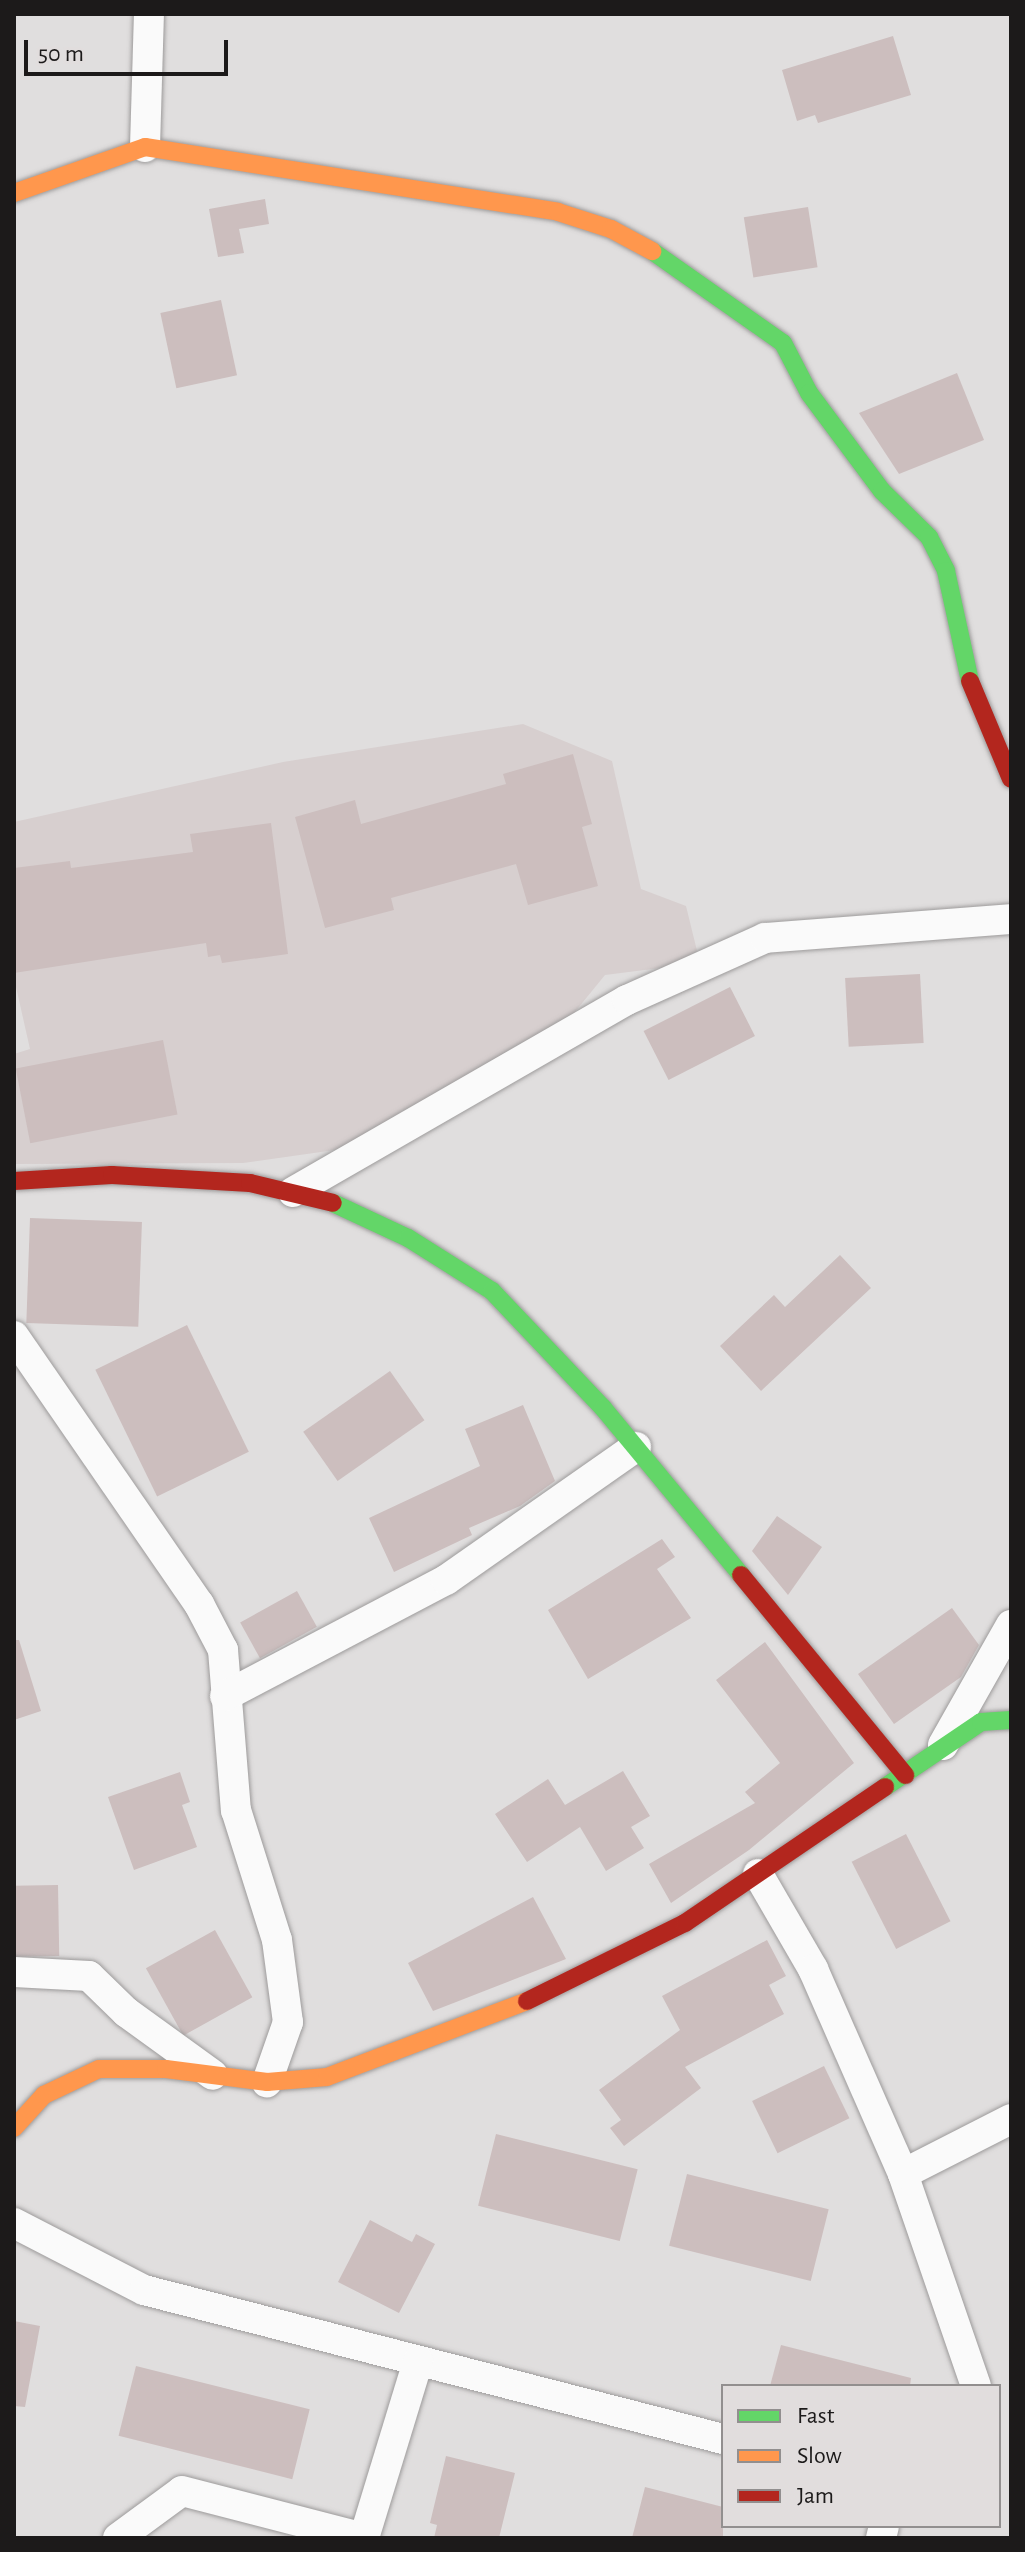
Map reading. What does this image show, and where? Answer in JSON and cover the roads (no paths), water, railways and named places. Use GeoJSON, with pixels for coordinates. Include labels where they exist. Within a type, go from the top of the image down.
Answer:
{"type":"FeatureCollection","features":[{"type":"Feature","properties":{"kind":"street"},"geometry":{"type":"LineString","coordinates":[[145,147],[149,14]]}},
{"type":"Feature","properties":{"kind":"street"},"geometry":{"type":"LineString","coordinates":[[14,193],[145,147],[558,212],[611,229],[735,304],[783,343],[818,406],[882,491],[929,537],[946,571],[973,693],[1011,779]]}},
{"type":"Feature","properties":{"kind":"street"},"geometry":{"type":"LineString","coordinates":[[293,1192],[627,1000],[765,938],[1011,919]]}},
{"type":"Feature","properties":{"kind":"street"},"geometry":{"type":"LineString","coordinates":[[14,1181],[112,1175],[250,1183],[293,1192],[327,1200],[408,1238],[492,1291],[636,1447],[905,1775]]}},
{"type":"Feature","properties":{"kind":"street"},"geometry":{"type":"LineString","coordinates":[[14,1336],[199,1604],[223,1650],[236,1810],[277,1940],[288,2022],[267,2082]]}},
{"type":"Feature","properties":{"kind":"street"},"geometry":{"type":"LineString","coordinates":[[225,1696],[446,1580],[636,1447]]}},
{"type":"Feature","properties":{"kind":"street"},"geometry":{"type":"LineString","coordinates":[[940,1751],[1011,1625]]}},
{"type":"Feature","properties":{"kind":"street"},"geometry":{"type":"LineString","coordinates":[[14,2128],[44,2095],[99,2069],[213,2075],[267,2082],[327,2077],[570,1984],[685,1923],[981,1722],[1011,1720]]}},
{"type":"Feature","properties":{"kind":"street"},"geometry":{"type":"LineString","coordinates":[[758,1874],[813,1969],[903,2174],[975,2384]]}},
{"type":"Feature","properties":{"kind":"street"},"geometry":{"type":"LineString","coordinates":[[14,1972],[89,1976],[126,2012],[213,2075]]}},
{"type":"Feature","properties":{"kind":"street"},"geometry":{"type":"LineString","coordinates":[[903,2174],[1011,2119]]}},
{"type":"Feature","properties":{"kind":"street"},"geometry":{"type":"LineString","coordinates":[[14,2223],[144,2290],[721,2438]]}},
{"type":"Feature","properties":{"kind":"street"},"geometry":{"type":"LineString","coordinates":[[118,2538],[182,2491],[364,2538],[418,2361]]}}]}
